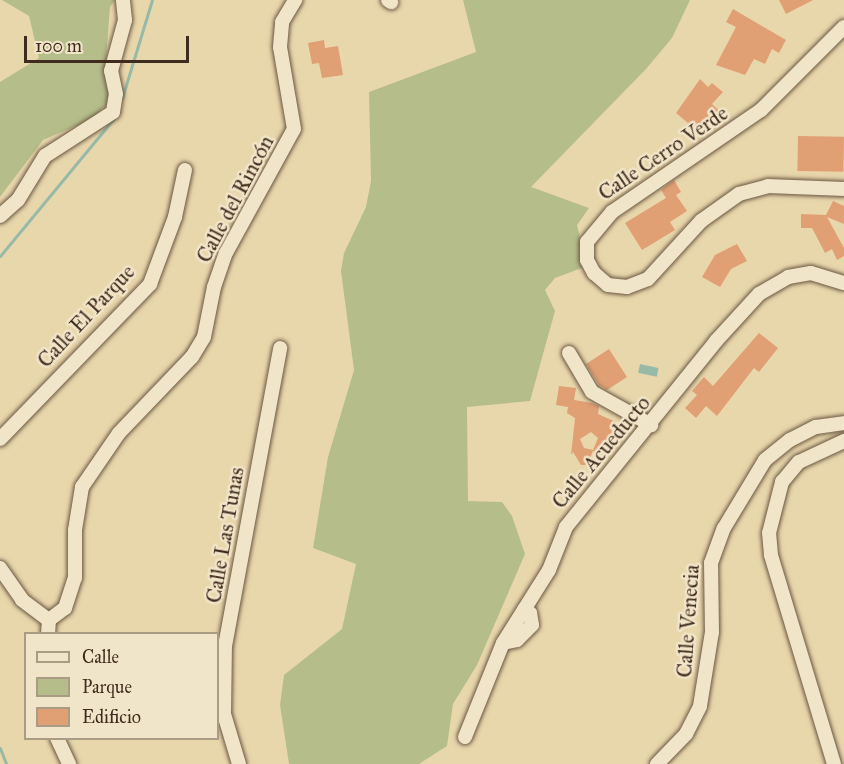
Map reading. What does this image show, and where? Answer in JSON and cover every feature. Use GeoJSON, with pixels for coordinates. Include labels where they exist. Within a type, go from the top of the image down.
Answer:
{"type":"FeatureCollection","features":[{"type":"Feature","properties":{"kind":"street"},"geometry":{"type":"LineString","coordinates":[[0,216],[18,200],[45,156],[113,112],[116,94],[111,71],[125,20],[123,0]]}},
{"type":"Feature","properties":{"kind":"street","name":"Calle del Rincón"},"geometry":{"type":"LineString","coordinates":[[48,627],[65,608],[75,578],[75,530],[82,487],[119,434],[192,357],[204,337],[214,287],[226,253],[294,129],[279,47],[282,22],[295,0]]}},
{"type":"Feature","properties":{"kind":"street","name":"Calle Cerro Verde"},"geometry":{"type":"LineString","coordinates":[[844,27],[761,110],[604,219],[587,242],[587,260],[594,273],[608,285],[627,287],[648,279],[701,221],[738,194],[768,186],[844,189]]}},
{"type":"Feature","properties":{"kind":"street","name":"Calle El Parque"},"geometry":{"type":"LineString","coordinates":[[0,439],[150,284],[175,217],[185,170]]}},
{"type":"Feature","properties":{"kind":"street","name":"Calle Acueducto"},"geometry":{"type":"LineString","coordinates":[[465,737],[503,643],[549,570],[574,514],[651,425],[716,341],[759,294],[788,277],[812,273],[844,283]]}},
{"type":"Feature","properties":{"kind":"street","name":"Calle Las Tunas"},"geometry":{"type":"LineString","coordinates":[[239,764],[224,714],[225,646],[280,348]]}},
{"type":"Feature","properties":{"kind":"street"},"geometry":{"type":"LineString","coordinates":[[569,353],[592,392],[651,425]]}},
{"type":"Feature","properties":{"kind":"street","name":"Calle Venecia"},"geometry":{"type":"LineString","coordinates":[[657,764],[686,734],[700,706],[712,632],[711,563],[724,528],[765,460],[790,440],[816,428],[844,423]]}},
{"type":"Feature","properties":{"kind":"street"},"geometry":{"type":"LineString","coordinates":[[834,764],[771,555],[769,533],[782,482],[799,462],[844,441]]}},
{"type":"Feature","properties":{"kind":"street"},"geometry":{"type":"LineString","coordinates":[[0,568],[22,600],[48,627]]}},
{"type":"Feature","properties":{"kind":"street"},"geometry":{"type":"LineString","coordinates":[[58,740],[69,764]]}},
{"type":"Feature","properties":{"kind":"green space"},"geometry":{"type":"Polygon","coordinates":[[[2,0],[115,0],[110,7],[105,72],[110,100],[92,119],[43,140],[0,197],[0,82],[39,58],[29,16],[2,0]]]}},
{"type":"Feature","properties":{"kind":"green space"},"geometry":{"type":"Polygon","coordinates":[[[463,0],[690,0],[672,38],[646,69],[531,187],[589,208],[577,225],[587,266],[555,278],[545,290],[555,311],[530,401],[467,407],[468,501],[502,502],[512,516],[525,554],[477,665],[453,704],[447,746],[419,764],[289,764],[280,705],[284,675],[342,629],[356,564],[313,548],[328,457],[354,370],[341,271],[344,253],[366,207],[371,181],[369,92],[476,52],[463,0]]]}},
{"type":"Feature","properties":{"kind":"shaded area"},"geometry":{"type":"Polygon","coordinates":[[[640,364],[659,368],[657,377],[638,373],[640,364]]]}},
{"type":"Feature","properties":{"kind":"building"},"geometry":{"type":"Polygon","coordinates":[[[779,0],[813,0],[786,14],[779,0]]]}},
{"type":"Feature","properties":{"kind":"building"},"geometry":{"type":"Polygon","coordinates":[[[733,9],[786,40],[779,53],[772,49],[765,64],[754,59],[745,75],[716,65],[736,27],[726,22],[733,9]]]}},
{"type":"Feature","properties":{"kind":"building"},"geometry":{"type":"Polygon","coordinates":[[[324,40],[325,48],[338,46],[343,75],[322,78],[319,63],[312,64],[308,43],[324,40]]]}},
{"type":"Feature","properties":{"kind":"building"},"geometry":{"type":"Polygon","coordinates":[[[700,79],[708,87],[712,83],[723,92],[712,104],[723,114],[712,126],[706,121],[691,138],[682,130],[688,123],[676,113],[700,79]]]}},
{"type":"Feature","properties":{"kind":"building"},"geometry":{"type":"Polygon","coordinates":[[[798,136],[844,137],[843,172],[797,171],[798,136]]]}},
{"type":"Feature","properties":{"kind":"building"},"geometry":{"type":"Polygon","coordinates":[[[674,180],[681,192],[676,195],[687,211],[670,222],[675,230],[642,250],[625,223],[666,198],[661,190],[674,180]]]}},
{"type":"Feature","properties":{"kind":"building"},"geometry":{"type":"Polygon","coordinates":[[[833,201],[844,206],[844,224],[827,217],[844,248],[844,256],[837,260],[832,249],[825,253],[812,228],[801,228],[801,214],[826,215],[833,201]]]}},
{"type":"Feature","properties":{"kind":"building"},"geometry":{"type":"Polygon","coordinates":[[[737,244],[747,261],[731,269],[720,287],[702,277],[715,255],[737,244]]]}},
{"type":"Feature","properties":{"kind":"building"},"geometry":{"type":"Polygon","coordinates":[[[759,333],[778,348],[759,372],[754,368],[717,416],[706,406],[696,418],[685,408],[697,395],[692,391],[704,377],[713,386],[759,333]]]}},
{"type":"Feature","properties":{"kind":"building"},"geometry":{"type":"Polygon","coordinates":[[[609,349],[627,377],[607,390],[599,385],[586,364],[609,349]]]}},
{"type":"Feature","properties":{"kind":"building"},"geometry":{"type":"Polygon","coordinates":[[[559,386],[576,388],[574,400],[599,406],[598,414],[616,422],[606,457],[593,451],[587,465],[581,465],[573,452],[571,455],[575,418],[567,413],[568,407],[556,405],[559,386]],[[591,432],[580,439],[584,448],[593,450],[598,438],[591,432]]]}},
{"type":"Feature","properties":{"kind":"waterway"},"geometry":{"type":"LineString","coordinates":[[122,98],[152,0]]}},
{"type":"Feature","properties":{"kind":"waterway"},"geometry":{"type":"LineString","coordinates":[[0,256],[116,116]]}},
{"type":"Feature","properties":{"kind":"waterway"},"geometry":{"type":"LineString","coordinates":[[0,748],[6,764]]}}]}
